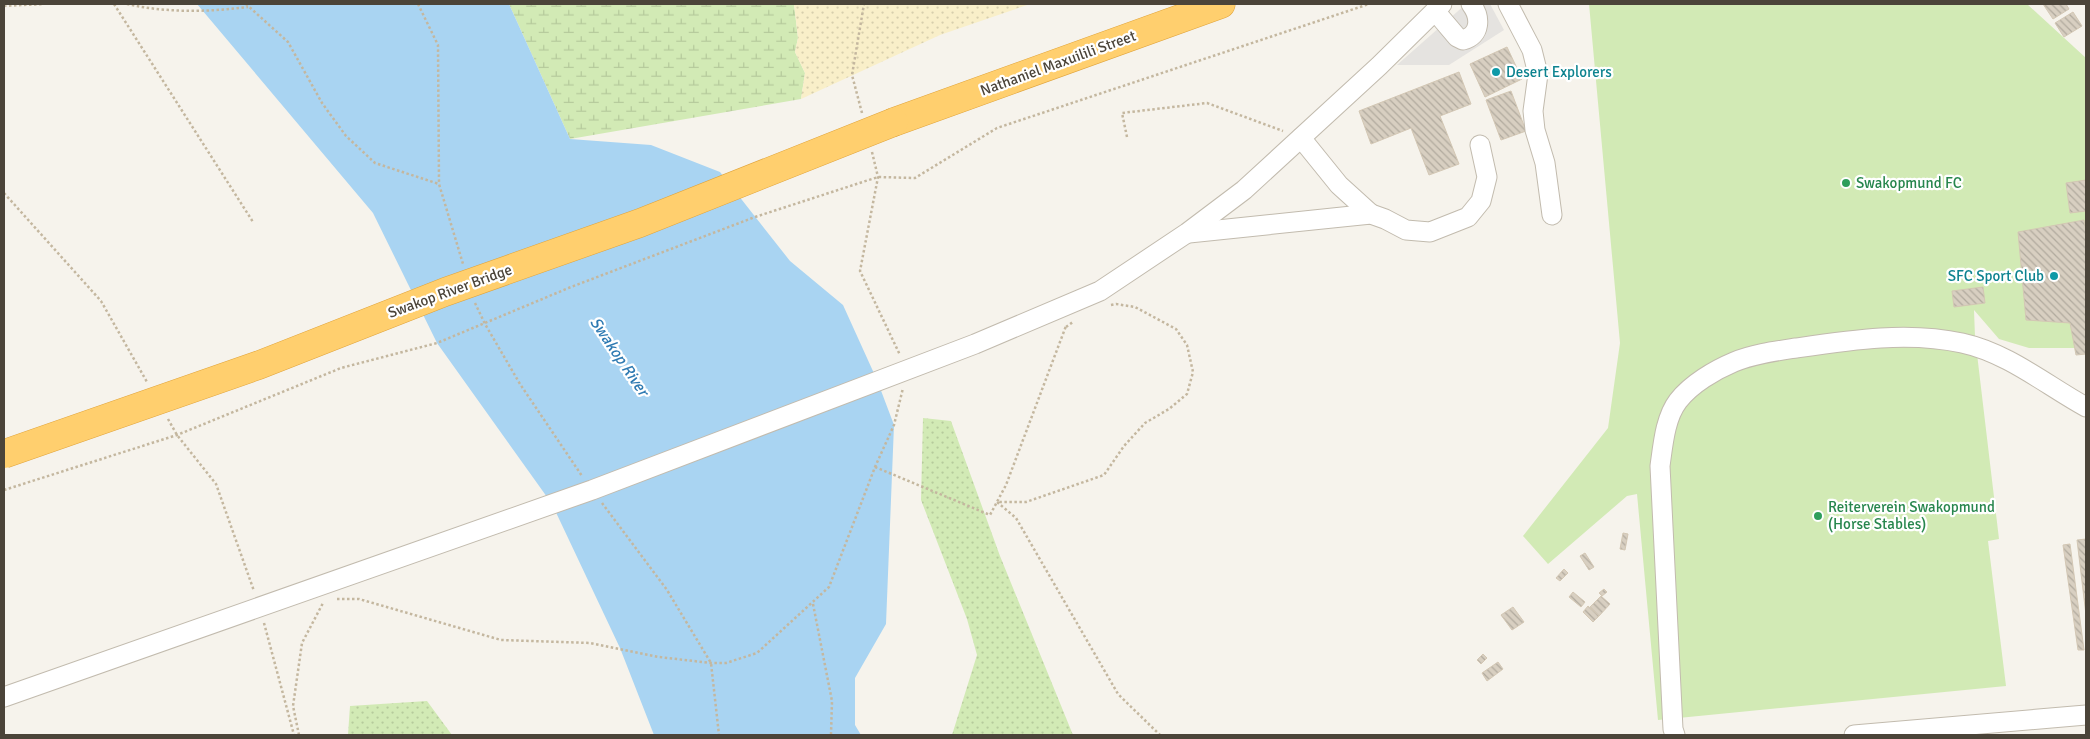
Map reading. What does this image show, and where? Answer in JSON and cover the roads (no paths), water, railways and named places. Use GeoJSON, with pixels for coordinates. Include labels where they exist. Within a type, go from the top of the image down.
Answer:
{"type":"FeatureCollection","features":[{"type":"Feature","properties":{"kind":"highway","name":"Nathaniel Maxuilili Street"},"geometry":{"type":"LineString","coordinates":[[894,122],[1221,4]]}},
{"type":"Feature","properties":{"kind":"highway","name":"Swakop River Bridge"},"geometry":{"type":"LineString","coordinates":[[4,454],[260,365],[445,292],[640,223],[894,122]]}},
{"type":"Feature","properties":{"kind":"street"},"geometry":{"type":"LineString","coordinates":[[4,697],[592,490],[975,344],[1078,309],[1100,291],[1188,233],[1244,190],[1438,7],[1456,37],[1464,40],[1469,39],[1478,29],[1479,20],[1471,4]]}},
{"type":"Feature","properties":{"kind":"street"},"geometry":{"type":"LineString","coordinates":[[1508,4],[1532,50],[1538,74],[1533,111],[1535,130],[1545,163],[1552,215]]}},
{"type":"Feature","properties":{"kind":"street"},"geometry":{"type":"LineString","coordinates":[[1301,138],[1338,185],[1371,214],[1406,230],[1430,232],[1468,217],[1481,201],[1487,177],[1480,145]]}},
{"type":"Feature","properties":{"kind":"street"},"geometry":{"type":"LineString","coordinates":[[1188,233],[1371,214]]}},
{"type":"Feature","properties":{"kind":"street"},"geometry":{"type":"LineString","coordinates":[[1675,735],[1673,729],[1660,466],[1664,432],[1678,401],[1707,375],[1735,362],[1776,352],[1854,339],[1924,338],[1962,343],[2001,356],[2086,407]]}},
{"type":"Feature","properties":{"kind":"street"},"geometry":{"type":"LineString","coordinates":[[1854,735],[2086,714]]}},
{"type":"Feature","properties":{"kind":"water","name":"Swakop River"},"geometry":{"type":"Polygon","coordinates":[[[197,4],[509,4],[570,139],[651,145],[720,172],[790,261],[843,305],[877,380],[894,425],[886,624],[855,678],[855,725],[861,735],[654,735],[620,648],[552,504],[437,343],[373,213],[197,4]]]}},
{"type":"Feature","properties":{"kind":"place","name":"Desert Explorers"},"geometry":{"type":"Point","coordinates":[1496,72]}},
{"type":"Feature","properties":{"kind":"place","name":"Swakopmund FC"},"geometry":{"type":"Point","coordinates":[1846,183]}},
{"type":"Feature","properties":{"kind":"place","name":"SFC Sport Club"},"geometry":{"type":"Point","coordinates":[2054,276]}},
{"type":"Feature","properties":{"kind":"place","name":"Reiterverein Swakopmund (Horse Stables)"},"geometry":{"type":"Point","coordinates":[1818,516]}}]}
